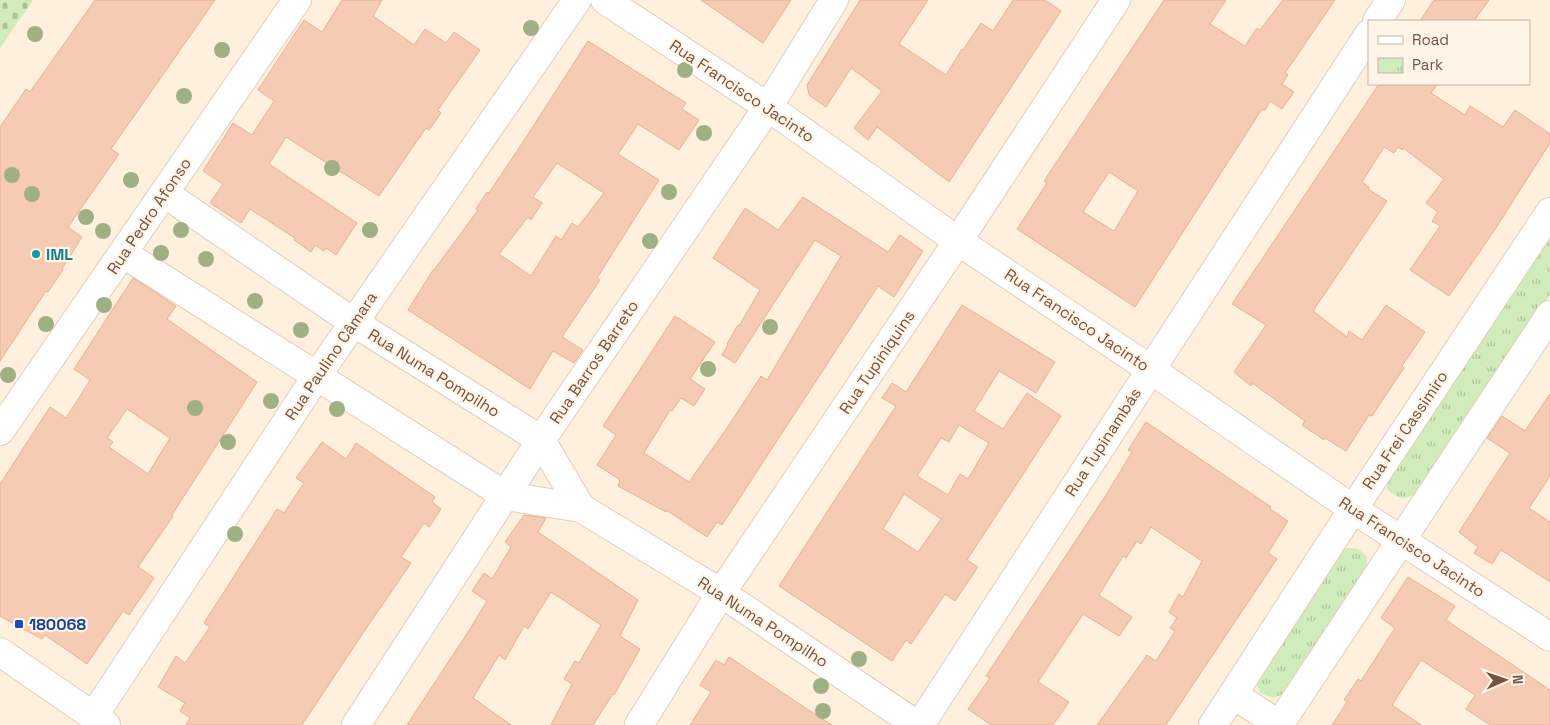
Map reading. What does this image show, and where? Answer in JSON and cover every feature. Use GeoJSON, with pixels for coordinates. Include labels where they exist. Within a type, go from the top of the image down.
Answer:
{"type":"FeatureCollection","features":[{"type":"Feature","properties":{"kind":"street","name":"Rua Pedro Afonso"},"geometry":{"type":"LineString","coordinates":[[0,432],[297,0]]}},
{"type":"Feature","properties":{"kind":"street","name":"Rua Paulino Câmara"},"geometry":{"type":"LineString","coordinates":[[99,721],[316,377],[577,0]]}},
{"type":"Feature","properties":{"kind":"street","name":"Rua Francisco Jacinto"},"geometry":{"type":"LineString","coordinates":[[605,0],[768,107],[958,241],[1150,369],[1353,509],[1550,637]]}},
{"type":"Feature","properties":{"kind":"street","name":"Rua Barros Barreto"},"geometry":{"type":"LineString","coordinates":[[356,725],[541,440],[768,107],[834,0]]}},
{"type":"Feature","properties":{"kind":"street","name":"Rua Tupiniquins"},"geometry":{"type":"LineString","coordinates":[[639,725],[721,593],[958,241],[1116,0]]}},
{"type":"Feature","properties":{"kind":"street"},"geometry":{"type":"LineString","coordinates":[[1378,20],[1391,0]]}},
{"type":"Feature","properties":{"kind":"street","name":"Rua Tupinambás"},"geometry":{"type":"LineString","coordinates":[[918,725],[1368,36]]}},
{"type":"Feature","properties":{"kind":"street","name":"Rua Numa Pompilho"},"geometry":{"type":"LineString","coordinates":[[164,193],[353,322],[541,440],[581,508]]}},
{"type":"Feature","properties":{"kind":"street","name":"Rua Frei Cassimiro"},"geometry":{"type":"LineString","coordinates":[[1213,725],[1353,509],[1550,212]]}},
{"type":"Feature","properties":{"kind":"street","name":"Rua Numa Pompilho"},"geometry":{"type":"LineString","coordinates":[[124,254],[506,496],[581,508],[721,593],[918,725]]}},
{"type":"Feature","properties":{"kind":"street"},"geometry":{"type":"LineString","coordinates":[[1233,694],[1279,725],[1550,315]]}},
{"type":"Feature","properties":{"kind":"street"},"geometry":{"type":"LineString","coordinates":[[0,652],[99,721]]}},
{"type":"Feature","properties":{"kind":"green space"},"geometry":{"type":"Polygon","coordinates":[[[0,0],[33,0],[0,48],[0,0]]]}},
{"type":"Feature","properties":{"kind":"green space"},"geometry":{"type":"Polygon","coordinates":[[[1550,231],[1550,295],[1419,493],[1405,498],[1398,497],[1387,489],[1386,478],[1550,231]]]}},
{"type":"Feature","properties":{"kind":"green space"},"geometry":{"type":"Polygon","coordinates":[[[1347,548],[1358,549],[1367,556],[1367,567],[1290,692],[1273,698],[1260,693],[1257,685],[1257,675],[1340,552],[1347,548]]]}},
{"type":"Feature","properties":{"kind":"building"},"geometry":{"type":"Polygon","coordinates":[[[95,0],[215,0],[111,149],[119,154],[68,227],[82,237],[63,270],[48,292],[46,291],[0,361],[0,127],[26,89],[30,92],[95,0]]]}},
{"type":"Feature","properties":{"kind":"building"},"geometry":{"type":"Polygon","coordinates":[[[342,0],[382,0],[373,16],[414,45],[425,29],[446,43],[454,32],[480,50],[438,110],[441,113],[429,130],[426,128],[379,196],[286,137],[269,164],[357,223],[336,255],[326,248],[324,251],[315,245],[311,252],[294,240],[295,238],[250,209],[241,223],[210,203],[223,184],[203,171],[233,123],[252,135],[274,101],[258,90],[304,20],[322,32],[342,0]]]}},
{"type":"Feature","properties":{"kind":"building"},"geometry":{"type":"Polygon","coordinates":[[[701,0],[791,0],[763,43],[701,0]]]}},
{"type":"Feature","properties":{"kind":"building"},"geometry":{"type":"Polygon","coordinates":[[[860,0],[928,0],[899,44],[946,75],[981,23],[993,31],[1013,0],[1045,0],[1061,11],[949,182],[877,127],[868,140],[854,128],[882,91],[851,68],[826,107],[809,95],[807,85],[860,0]]]}},
{"type":"Feature","properties":{"kind":"building"},"geometry":{"type":"Polygon","coordinates":[[[1164,0],[1226,0],[1210,24],[1245,46],[1257,28],[1260,30],[1283,0],[1335,0],[1285,73],[1288,75],[1282,84],[1294,92],[1282,109],[1270,101],[1265,110],[1262,109],[1135,307],[1017,229],[1047,183],[1044,181],[1164,0]],[[1109,172],[1083,212],[1114,231],[1138,191],[1109,172]]]}},
{"type":"Feature","properties":{"kind":"building"},"geometry":{"type":"Polygon","coordinates":[[[1434,0],[1489,0],[1475,20],[1421,20],[1434,0]]]}},
{"type":"Feature","properties":{"kind":"building"},"geometry":{"type":"Polygon","coordinates":[[[588,41],[686,103],[682,109],[699,120],[679,150],[638,124],[618,154],[659,180],[597,278],[600,280],[562,337],[583,350],[574,363],[553,351],[530,389],[408,310],[433,270],[478,210],[476,209],[487,192],[489,193],[588,41]],[[557,163],[533,197],[542,203],[531,220],[528,217],[499,254],[531,276],[556,236],[561,240],[572,223],[578,227],[604,193],[557,163]]]}},
{"type":"Feature","properties":{"kind":"building"},"geometry":{"type":"Polygon","coordinates":[[[1378,85],[1437,85],[1431,93],[1465,115],[1470,106],[1503,127],[1515,110],[1550,134],[1550,143],[1492,234],[1449,296],[1410,270],[1440,226],[1432,221],[1438,212],[1426,203],[1444,179],[1403,148],[1402,150],[1398,147],[1394,153],[1384,147],[1362,182],[1369,187],[1368,189],[1387,201],[1313,311],[1347,337],[1349,331],[1362,340],[1386,305],[1425,332],[1402,366],[1404,368],[1372,416],[1369,415],[1346,451],[1325,438],[1324,440],[1302,425],[1305,421],[1252,383],[1251,386],[1234,372],[1266,325],[1232,304],[1378,85]]]}},
{"type":"Feature","properties":{"kind":"building"},"geometry":{"type":"Polygon","coordinates":[[[803,197],[888,252],[900,235],[923,251],[894,297],[878,286],[722,525],[717,522],[707,537],[666,510],[666,512],[618,486],[620,480],[597,465],[616,435],[603,426],[675,316],[715,342],[690,379],[705,389],[694,406],[681,398],[672,411],[670,410],[644,453],[689,482],[761,376],[767,380],[841,256],[815,240],[735,363],[722,355],[760,290],[713,258],[745,208],[778,230],[803,197]]]}},
{"type":"Feature","properties":{"kind":"building"},"geometry":{"type":"Polygon","coordinates":[[[133,278],[176,306],[167,319],[257,382],[173,516],[138,567],[154,578],[129,615],[123,611],[87,664],[45,635],[42,639],[0,616],[0,484],[50,407],[66,418],[77,401],[90,380],[74,369],[133,278]],[[127,409],[107,438],[113,442],[109,447],[148,474],[170,438],[127,409]]]}},
{"type":"Feature","properties":{"kind":"building"},"geometry":{"type":"Polygon","coordinates":[[[962,305],[1055,362],[1036,393],[999,371],[974,411],[1003,429],[1027,393],[1061,416],[967,560],[978,567],[955,601],[945,594],[911,644],[906,640],[892,661],[779,586],[896,406],[882,398],[892,383],[906,392],[962,305]],[[959,425],[949,442],[941,438],[917,476],[948,495],[960,474],[968,479],[989,443],[959,425]],[[904,494],[883,529],[918,552],[941,519],[904,494]]]}},
{"type":"Feature","properties":{"kind":"building"},"geometry":{"type":"Polygon","coordinates":[[[1550,394],[1550,476],[1529,508],[1550,522],[1550,582],[1501,550],[1492,564],[1474,553],[1478,547],[1459,532],[1510,453],[1487,438],[1502,416],[1525,431],[1550,394]]]}},
{"type":"Feature","properties":{"kind":"building"},"geometry":{"type":"Polygon","coordinates":[[[1146,422],[1271,507],[1270,509],[1288,521],[1268,553],[1277,559],[1166,725],[1097,725],[1147,655],[1156,661],[1175,631],[1170,628],[1177,618],[1169,612],[1179,594],[1183,597],[1202,561],[1151,527],[1141,544],[1137,541],[1126,558],[1123,556],[1099,595],[1132,617],[1119,636],[1083,614],[1038,682],[1069,702],[1053,725],[991,725],[968,709],[990,678],[986,676],[1106,495],[1132,452],[1128,450],[1146,422]]]}},
{"type":"Feature","properties":{"kind":"building"},"geometry":{"type":"Polygon","coordinates":[[[322,442],[346,459],[356,443],[435,497],[432,502],[441,509],[429,527],[424,523],[401,557],[411,563],[302,725],[186,725],[190,718],[180,711],[185,703],[158,687],[176,656],[185,663],[210,627],[204,623],[277,509],[284,513],[304,483],[296,478],[322,442]]]}},
{"type":"Feature","properties":{"kind":"building"},"geometry":{"type":"Polygon","coordinates":[[[524,515],[546,518],[538,532],[638,600],[620,636],[640,649],[614,695],[593,725],[551,725],[572,684],[564,679],[575,661],[579,663],[601,625],[551,592],[528,629],[524,626],[505,660],[499,655],[473,698],[511,725],[407,725],[487,601],[472,591],[484,573],[492,579],[511,547],[505,542],[524,515]]]}},
{"type":"Feature","properties":{"kind":"building"},"geometry":{"type":"Polygon","coordinates":[[[1408,577],[1455,606],[1446,620],[1550,690],[1550,725],[1490,725],[1466,709],[1475,695],[1421,660],[1392,705],[1421,725],[1332,725],[1347,702],[1344,700],[1358,679],[1361,681],[1395,628],[1381,618],[1408,577]]]}},
{"type":"Feature","properties":{"kind":"building"},"geometry":{"type":"Polygon","coordinates":[[[729,657],[832,725],[690,725],[711,692],[700,685],[716,660],[724,665],[729,657]]]}},
{"type":"Feature","properties":{"kind":"place","name":"IML"},"geometry":{"type":"Point","coordinates":[36,254]}},
{"type":"Feature","properties":{"kind":"place","name":"180068"},"geometry":{"type":"Point","coordinates":[19,624]}}]}
